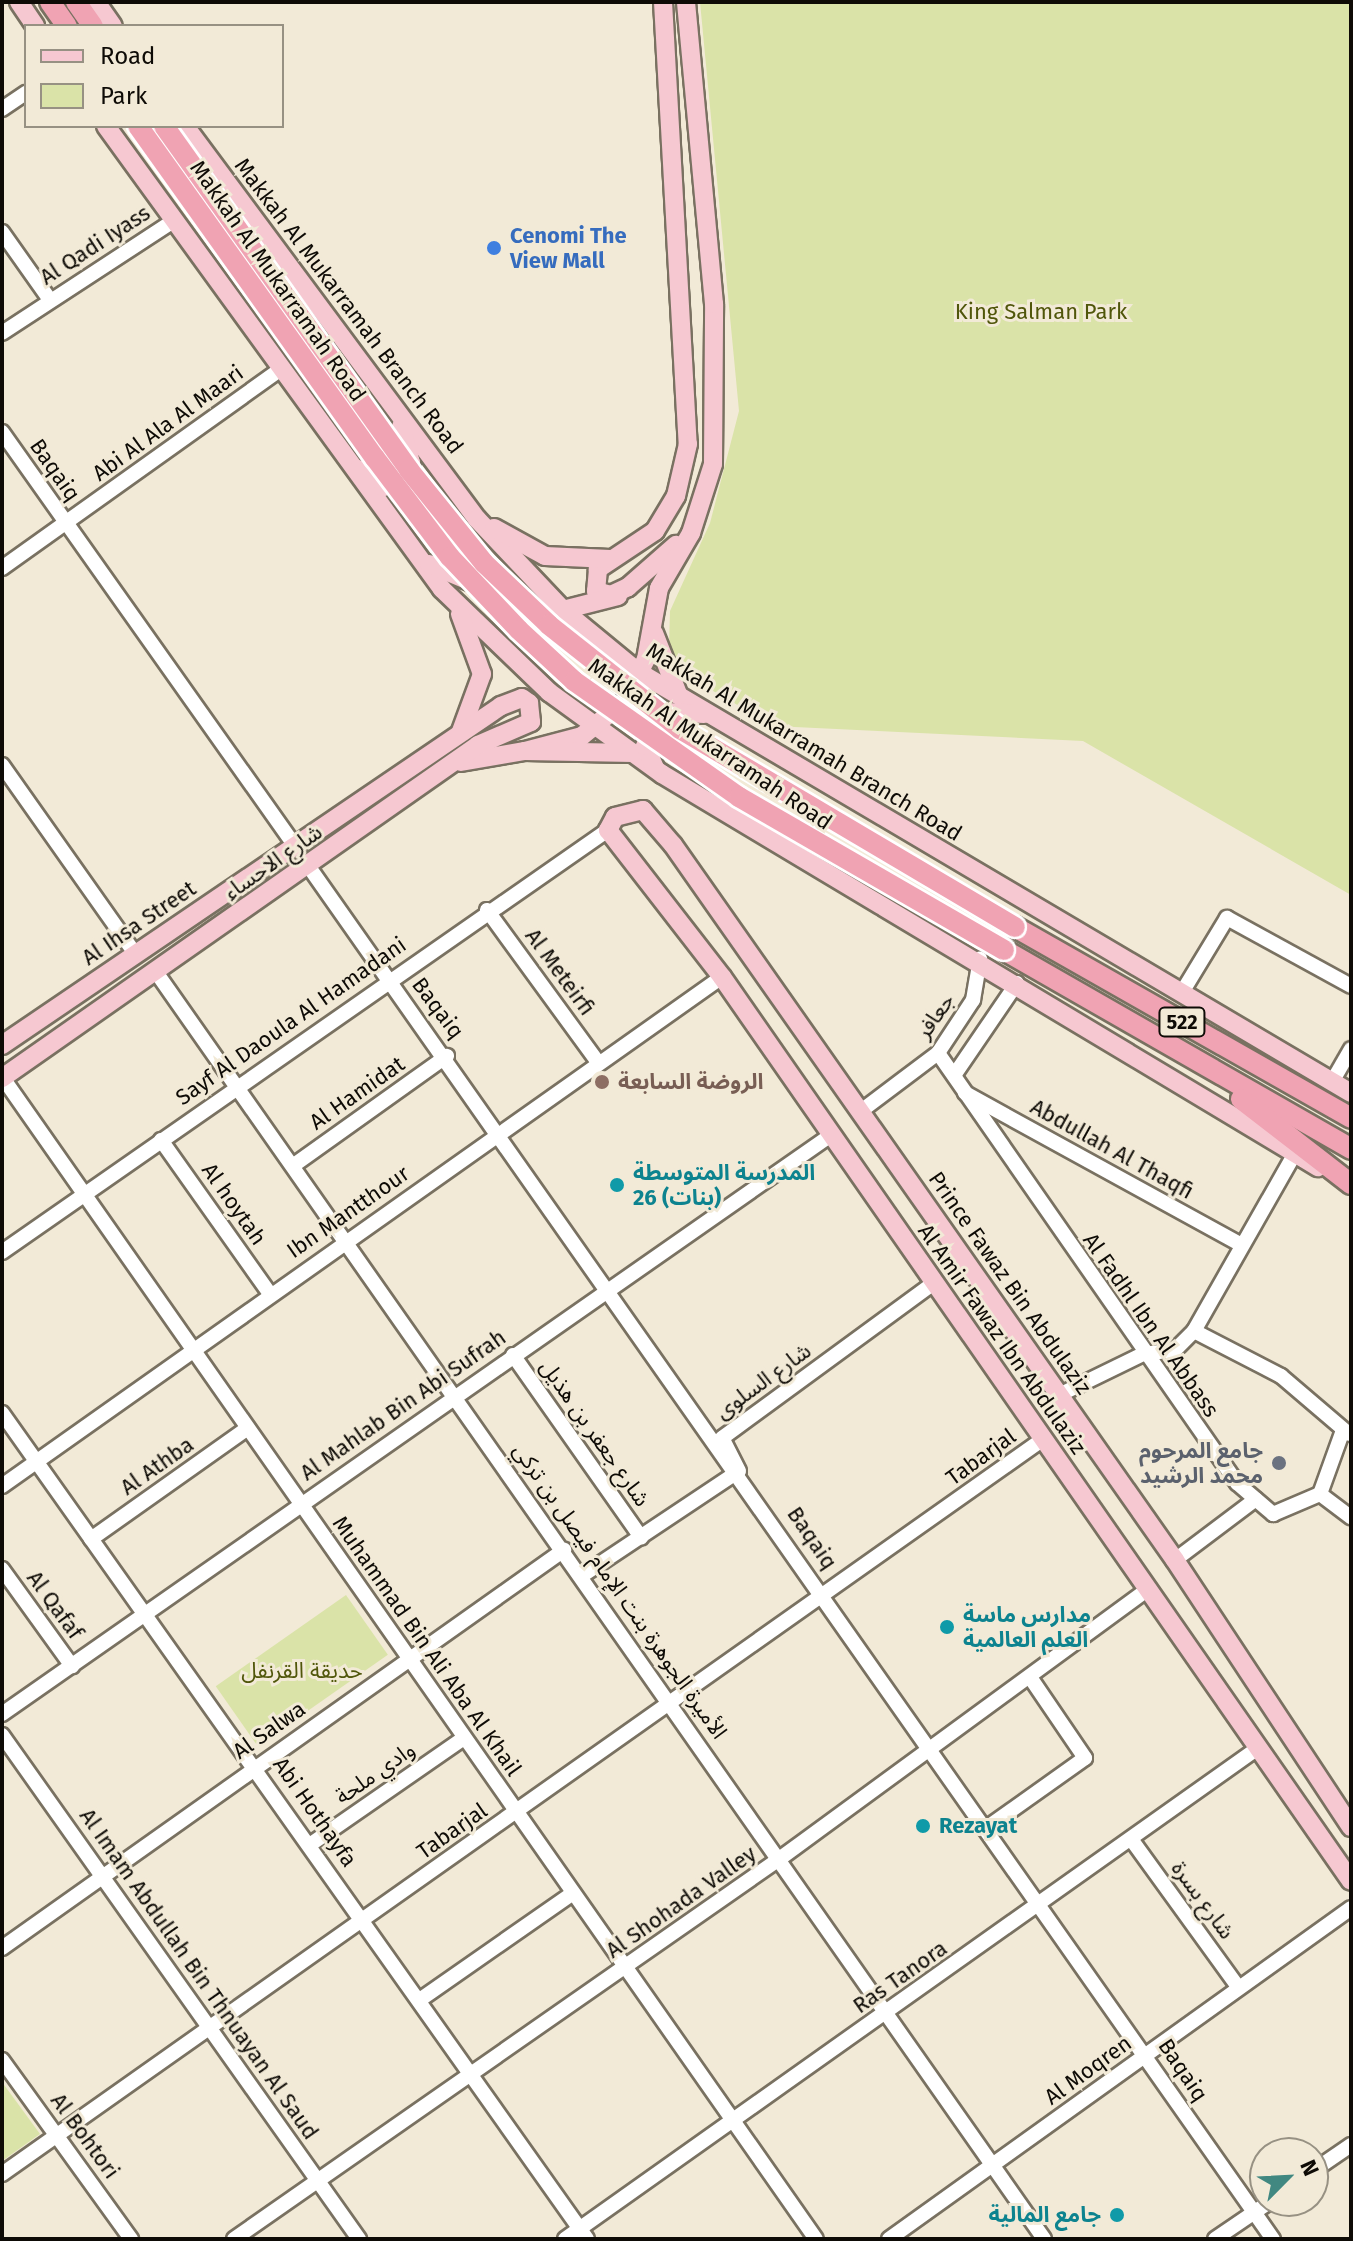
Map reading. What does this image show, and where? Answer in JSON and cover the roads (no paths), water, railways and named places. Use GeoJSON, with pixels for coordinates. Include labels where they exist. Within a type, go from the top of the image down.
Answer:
{"type":"FeatureCollection","features":[{"type":"Feature","properties":{"kind":"highway"},"geometry":{"type":"LineString","coordinates":[[50,2],[66,24]]}},
{"type":"Feature","properties":{"kind":"highway"},"geometry":{"type":"LineString","coordinates":[[76,2],[92,24]]}},
{"type":"Feature","properties":{"kind":"highway","name":"Makkah Al Mukarramah Road"},"geometry":{"type":"LineString","coordinates":[[139,128],[375,458],[450,557],[519,630],[574,681],[739,797],[1351,1149]]}},
{"type":"Feature","properties":{"kind":"highway","name":"Makkah Al Mukarramah Road"},"geometry":{"type":"LineString","coordinates":[[165,128],[409,470],[484,563],[549,625],[680,729],[1015,927],[1350,1118]]}},
{"type":"Feature","properties":{"kind":"highway"},"geometry":{"type":"LineString","coordinates":[[1146,1032],[1351,1185]]}},
{"type":"Feature","properties":{"kind":"main road"},"geometry":{"type":"LineString","coordinates":[[19,2],[34,24]]}},
{"type":"Feature","properties":{"kind":"main road"},"geometry":{"type":"LineString","coordinates":[[96,2],[112,24]]}},
{"type":"Feature","properties":{"kind":"main road"},"geometry":{"type":"LineString","coordinates":[[628,587],[611,595],[596,591],[592,580],[610,559],[655,531],[676,496],[688,444],[663,2]]}},
{"type":"Feature","properties":{"kind":"main road"},"geometry":{"type":"LineString","coordinates":[[461,762],[525,751],[595,727],[629,692],[639,673],[653,627],[659,588],[695,520],[713,464],[718,390],[686,2]]}},
{"type":"Feature","properties":{"kind":"main road"},"geometry":{"type":"LineString","coordinates":[[671,119],[697,117]]}},
{"type":"Feature","properties":{"kind":"main road"},"geometry":{"type":"LineString","coordinates":[[107,128],[342,458],[442,589],[480,656],[481,690],[458,735]]}},
{"type":"Feature","properties":{"kind":"main road","name":"Makkah Al Mukarramah Branch Road"},"geometry":{"type":"LineString","coordinates":[[186,128],[477,519],[564,611],[639,673],[1351,1093]]}},
{"type":"Feature","properties":{"kind":"main road"},"geometry":{"type":"LineString","coordinates":[[342,458],[383,487],[403,480],[411,463],[397,415]]}},
{"type":"Feature","properties":{"kind":"main road"},"geometry":{"type":"LineString","coordinates":[[477,519],[545,556],[610,559]]}},
{"type":"Feature","properties":{"kind":"main road"},"geometry":{"type":"LineString","coordinates":[[419,559],[500,599],[564,611],[610,602],[695,520]]}},
{"type":"Feature","properties":{"kind":"main road"},"geometry":{"type":"LineString","coordinates":[[442,589],[549,692],[655,768],[980,959],[1351,1185]]}},
{"type":"Feature","properties":{"kind":"main road"},"geometry":{"type":"LineString","coordinates":[[522,698],[549,692],[674,693],[653,627]]}},
{"type":"Feature","properties":{"kind":"main road","name":"Al Ihsa Street"},"geometry":{"type":"LineString","coordinates":[[2,1045],[501,706],[522,698]]}},
{"type":"Feature","properties":{"kind":"main road","name":"شارع الاحساء"},"geometry":{"type":"LineString","coordinates":[[2,1078],[461,762],[478,745],[531,722],[535,712],[522,698]]}},
{"type":"Feature","properties":{"kind":"main road"},"geometry":{"type":"LineString","coordinates":[[655,768],[645,746],[666,712],[707,714]]}},
{"type":"Feature","properties":{"kind":"main road"},"geometry":{"type":"LineString","coordinates":[[525,751],[633,753]]}},
{"type":"Feature","properties":{"kind":"main road","name":"Prince Fawaz Bin Abdulaziz"},"geometry":{"type":"LineString","coordinates":[[608,830],[615,817],[643,810],[861,1111],[1175,1560],[1351,1827]]}},
{"type":"Feature","properties":{"kind":"main road","name":"Al Amir Fawaz Ibn Abdulaziz"},"geometry":{"type":"LineString","coordinates":[[608,830],[722,977],[1146,1591],[1351,1881]]}},
{"type":"Feature","properties":{"kind":"street"},"geometry":{"type":"LineString","coordinates":[[2,109],[24,94]]}},
{"type":"Feature","properties":{"kind":"street","name":"Al Qadi Iyass"},"geometry":{"type":"LineString","coordinates":[[2,333],[173,221]]}},
{"type":"Feature","properties":{"kind":"street"},"geometry":{"type":"LineString","coordinates":[[2,232],[50,300]]}},
{"type":"Feature","properties":{"kind":"street","name":"Abi Al Ala Al Maari"},"geometry":{"type":"LineString","coordinates":[[2,568],[281,369]]}},
{"type":"Feature","properties":{"kind":"street","name":"Baqaiq"},"geometry":{"type":"LineString","coordinates":[[5,442],[295,846]]}},
{"type":"Feature","properties":{"kind":"street"},"geometry":{"type":"LineString","coordinates":[[2,765],[136,955]]}},
{"type":"Feature","properties":{"kind":"street"},"geometry":{"type":"LineString","coordinates":[[2,794],[16,785]]}},
{"type":"Feature","properties":{"kind":"street","name":"Sayf Al Daoula Al Hamadani"},"geometry":{"type":"LineString","coordinates":[[2,1252],[487,910],[608,830]]}},
{"type":"Feature","properties":{"kind":"street","name":"Baqaiq"},"geometry":{"type":"LineString","coordinates":[[309,867],[610,1286],[1249,2205]]}},
{"type":"Feature","properties":{"kind":"street","name":"Al Meteirfi"},"geometry":{"type":"LineString","coordinates":[[487,910],[597,1061]]}},
{"type":"Feature","properties":{"kind":"street"},"geometry":{"type":"LineString","coordinates":[[1181,994],[1227,918],[1351,986]]}},
{"type":"Feature","properties":{"kind":"street","name":"جعافر"},"geometry":{"type":"LineString","coordinates":[[861,1111],[938,1053],[973,1000],[980,959]]}},
{"type":"Feature","properties":{"kind":"street","name":"الأميرة الجوهرة بنت الإمام فيصل بن تركي"},"geometry":{"type":"LineString","coordinates":[[156,972],[782,1857],[1044,2239]]}},
{"type":"Feature","properties":{"kind":"street","name":"Ibn Mantthour"},"geometry":{"type":"LineString","coordinates":[[2,1486],[597,1061],[722,977]]}},
{"type":"Feature","properties":{"kind":"street"},"geometry":{"type":"LineString","coordinates":[[955,1074],[1017,983]]}},
{"type":"Feature","properties":{"kind":"street"},"geometry":{"type":"LineString","coordinates":[[1332,1082],[1351,1049]]}},
{"type":"Feature","properties":{"kind":"street","name":"Al Fadhl Ibn Al Abbass"},"geometry":{"type":"LineString","coordinates":[[938,1053],[1143,1354],[1256,1499]]}},
{"type":"Feature","properties":{"kind":"street","name":"Al Hamidat"},"geometry":{"type":"LineString","coordinates":[[294,1165],[447,1056]]}},
{"type":"Feature","properties":{"kind":"street","name":"Muhammad Bin Ali Aba Al Khail"},"geometry":{"type":"LineString","coordinates":[[2,1078],[81,1195],[301,1503],[816,2239]]}},
{"type":"Feature","properties":{"kind":"street","name":"Abdullah Al Thaqfi"},"geometry":{"type":"LineString","coordinates":[[962,1091],[1242,1245]]}},
{"type":"Feature","properties":{"kind":"street","name":"Al Mahlab Bin Abi Sufrah"},"geometry":{"type":"LineString","coordinates":[[2,1714],[610,1286],[831,1135]]}},
{"type":"Feature","properties":{"kind":"street","name":"Al hoytah"},"geometry":{"type":"LineString","coordinates":[[161,1140],[270,1294]]}},
{"type":"Feature","properties":{"kind":"street"},"geometry":{"type":"LineString","coordinates":[[1059,1395],[1143,1354],[1175,1350],[1194,1331],[1295,1153]]}},
{"type":"Feature","properties":{"kind":"street","name":"شارع السلوى"},"geometry":{"type":"LineString","coordinates":[[739,1471],[722,1438],[934,1283]]}},
{"type":"Feature","properties":{"kind":"street"},"geometry":{"type":"LineString","coordinates":[[1175,1560],[1256,1499],[1273,1514],[1320,1494],[1347,1432],[1281,1376],[1194,1331]]}},
{"type":"Feature","properties":{"kind":"street","name":"شارع جعفر بن هذيل"},"geometry":{"type":"LineString","coordinates":[[513,1355],[641,1537]]}},
{"type":"Feature","properties":{"kind":"street","name":"Abi Hothayfa"},"geometry":{"type":"LineString","coordinates":[[2,1413],[421,1999],[584,2234]]}},
{"type":"Feature","properties":{"kind":"street","name":"Al Athba"},"geometry":{"type":"LineString","coordinates":[[91,1539],[248,1428]]}},
{"type":"Feature","properties":{"kind":"street","name":"Tabarjal"},"geometry":{"type":"LineString","coordinates":[[2,2174],[1043,1439]]}},
{"type":"Feature","properties":{"kind":"street"},"geometry":{"type":"LineString","coordinates":[[583,1575],[739,1471]]}},
{"type":"Feature","properties":{"kind":"street"},"geometry":{"type":"LineString","coordinates":[[1320,1494],[1351,1517]]}},
{"type":"Feature","properties":{"kind":"street","name":"Al Salwa"},"geometry":{"type":"LineString","coordinates":[[2,1948],[564,1550]]}},
{"type":"Feature","properties":{"kind":"street","name":"Al Qafaf"},"geometry":{"type":"LineString","coordinates":[[2,1569],[72,1666]]}},
{"type":"Feature","properties":{"kind":"street","name":"Al Shohada Valley"},"geometry":{"type":"LineString","coordinates":[[234,2239],[782,1857],[1146,1591]]}},
{"type":"Feature","properties":{"kind":"street"},"geometry":{"type":"LineString","coordinates":[[988,1827],[1085,1758],[1030,1677]]}},
{"type":"Feature","properties":{"kind":"street","name":"Al Imam Abdullah Bin Thnuayan Al Saud"},"geometry":{"type":"LineString","coordinates":[[2,1735],[359,2239]]}},
{"type":"Feature","properties":{"kind":"street","name":"وادي ملحة"},"geometry":{"type":"LineString","coordinates":[[311,1844],[464,1738]]}},
{"type":"Feature","properties":{"kind":"street","name":"Ras Tanora"},"geometry":{"type":"LineString","coordinates":[[565,2239],[584,2234],[732,2122],[890,2013],[1258,1748]]}},
{"type":"Feature","properties":{"kind":"street","name":"شارع بسرة"},"geometry":{"type":"LineString","coordinates":[[1131,1839],[1238,1987]]}},
{"type":"Feature","properties":{"kind":"street"},"geometry":{"type":"LineString","coordinates":[[421,1999],[573,1893]]}},
{"type":"Feature","properties":{"kind":"street","name":"Al Moqren"},"geometry":{"type":"LineString","coordinates":[[889,2239],[1351,1908]]}},
{"type":"Feature","properties":{"kind":"street","name":"Al Bohtori"},"geometry":{"type":"LineString","coordinates":[[2,2060],[131,2239]]}},
{"type":"Feature","properties":{"kind":"street"},"geometry":{"type":"LineString","coordinates":[[1329,2160],[1351,2145]]}},
{"type":"Feature","properties":{"kind":"street"},"geometry":{"type":"LineString","coordinates":[[1215,2239],[1249,2215]]}},
{"type":"Feature","properties":{"kind":"street","name":"Baqaiq"},"geometry":{"type":"LineString","coordinates":[[1258,2217],[1273,2239]]}},
{"type":"Feature","properties":{"kind":"place","name":"Cenomi The View Mall"},"geometry":{"type":"Point","coordinates":[494,248]}},
{"type":"Feature","properties":{"kind":"place","name":"الروضة السابعة"},"geometry":{"type":"Point","coordinates":[602,1082]}},
{"type":"Feature","properties":{"kind":"place","name":"المدرسة المتوسطة 26 (بنات)"},"geometry":{"type":"Point","coordinates":[617,1185]}},
{"type":"Feature","properties":{"kind":"place","name":"جامع المرحوم محمد الرشيد"},"geometry":{"type":"Point","coordinates":[1279,1463]}},
{"type":"Feature","properties":{"kind":"place","name":"مدارس ماسة العلم العالمية"},"geometry":{"type":"Point","coordinates":[947,1627]}},
{"type":"Feature","properties":{"kind":"place","name":"Rezayat"},"geometry":{"type":"Point","coordinates":[923,1826]}},
{"type":"Feature","properties":{"kind":"place","name":"جامع المالية"},"geometry":{"type":"Point","coordinates":[1117,2215]}},
{"type":"Feature","properties":{"kind":"park label","name":"King Salman Park"},"geometry":{"type":"Point","coordinates":[1041,312]}},
{"type":"Feature","properties":{"kind":"park label","name":"حديقة القرنفل"},"geometry":{"type":"Point","coordinates":[302,1671]}}]}
